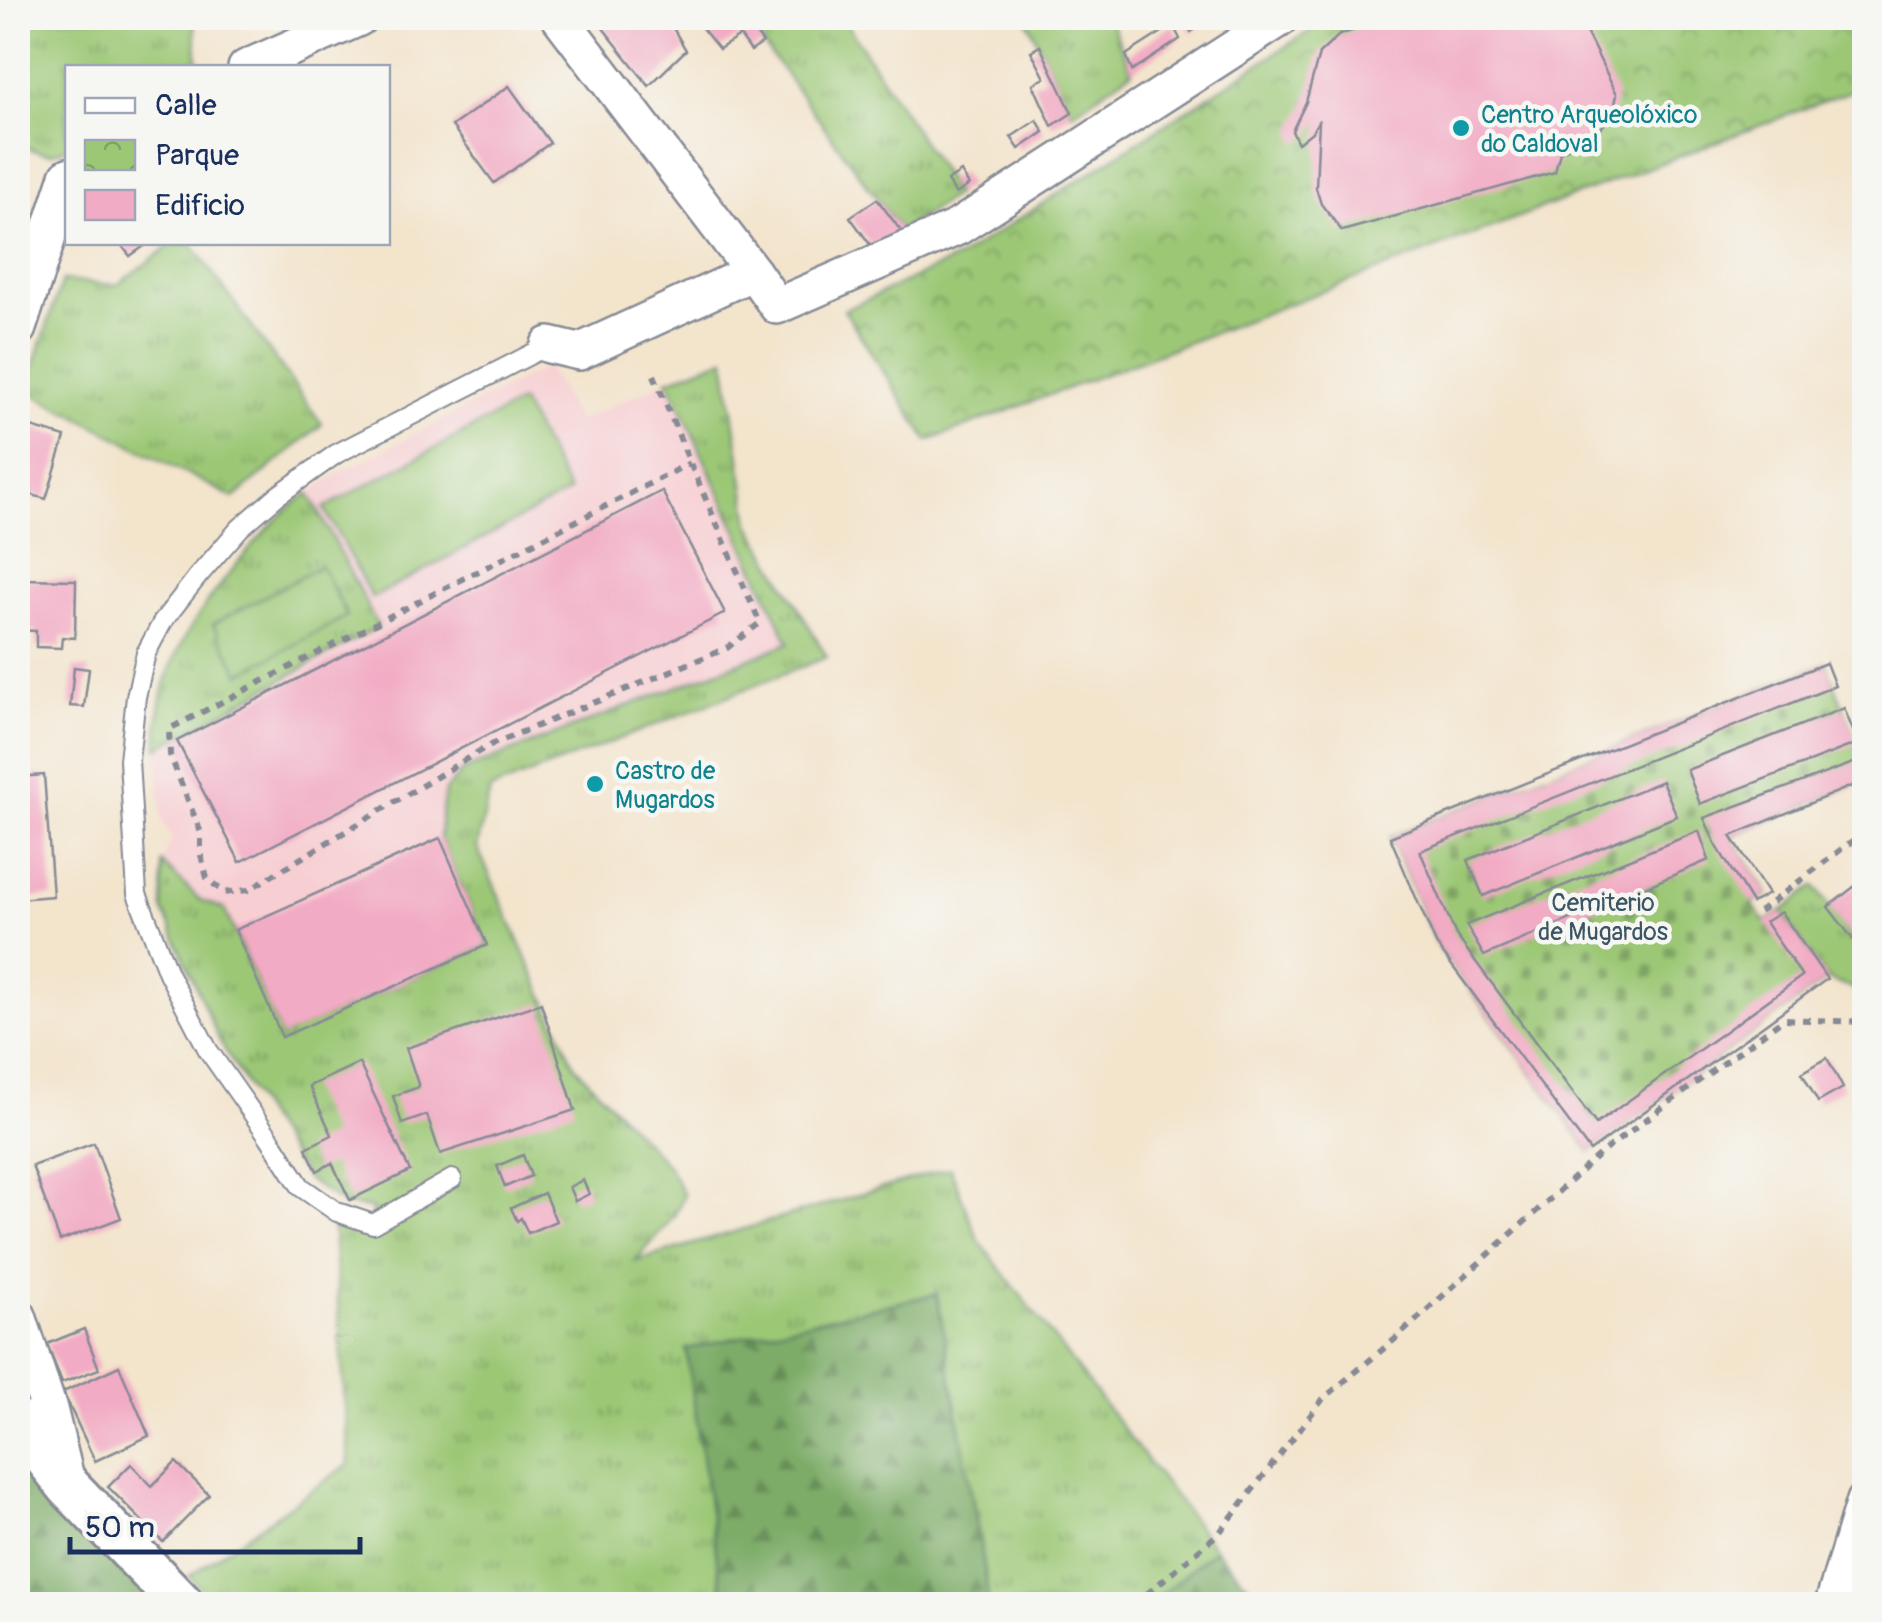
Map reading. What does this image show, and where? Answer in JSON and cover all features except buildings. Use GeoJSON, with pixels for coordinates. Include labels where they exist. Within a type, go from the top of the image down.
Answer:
{"type":"FeatureCollection","features":[{"type":"Feature","properties":{"kind":"street"},"geometry":{"type":"LineString","coordinates":[[253,65],[359,18]]}},
{"type":"Feature","properties":{"kind":"street"},"geometry":{"type":"LineString","coordinates":[[560,18],[777,306],[958,227],[1281,18]]}},
{"type":"Feature","properties":{"kind":"street"},"geometry":{"type":"LineString","coordinates":[[18,328],[65,185]]}},
{"type":"Feature","properties":{"kind":"street"},"geometry":{"type":"LineString","coordinates":[[549,345],[578,352],[753,272]]}},
{"type":"Feature","properties":{"kind":"street"},"geometry":{"type":"LineString","coordinates":[[18,1316],[69,1487]]}},
{"type":"Feature","properties":{"kind":"street"},"geometry":{"type":"LineString","coordinates":[[18,1422],[69,1487],[182,1604]]}},
{"type":"Feature","properties":{"kind":"street"},"geometry":{"type":"LineString","coordinates":[[1833,1604],[1864,1501]]}},
{"type":"Feature","properties":{"kind":"lane"},"geometry":{"type":"LineString","coordinates":[[452,1180],[372,1224],[337,1212],[300,1187],[208,1050],[168,973],[137,894],[129,760],[134,713],[146,653],[164,621],[240,528],[336,454],[549,345]]}},
{"type":"Feature","properties":{"kind":"path"},"geometry":{"type":"LineString","coordinates":[[654,374],[760,624],[726,648],[488,746],[248,890],[224,893],[207,878],[201,834],[170,755],[169,729],[690,463]]}},
{"type":"Feature","properties":{"kind":"path"},"geometry":{"type":"LineString","coordinates":[[1759,912],[1864,832]]}},
{"type":"Feature","properties":{"kind":"path"},"geometry":{"type":"LineString","coordinates":[[1135,1604],[1220,1532],[1324,1399],[1602,1152],[1783,1019],[1864,1022]]}},
{"type":"Feature","properties":{"kind":"shaded area"},"geometry":{"type":"Polygon","coordinates":[[[725,358],[750,524],[827,657],[490,790],[477,847],[543,992],[290,1081],[163,909],[162,863],[172,839],[161,818],[157,726],[162,691],[175,653],[200,610],[252,546],[293,504],[337,474],[546,367],[578,421],[725,358]]]}},
{"type":"Feature","properties":{"kind":"green space"},"geometry":{"type":"Polygon","coordinates":[[[18,18],[194,18],[198,63],[65,65],[65,148],[49,153],[18,144],[18,18]]]}},
{"type":"Feature","properties":{"kind":"green space"},"geometry":{"type":"Polygon","coordinates":[[[744,18],[843,18],[956,194],[901,231],[744,18]]]}},
{"type":"Feature","properties":{"kind":"green space"},"geometry":{"type":"Polygon","coordinates":[[[1026,18],[1109,18],[1132,71],[1072,113],[1026,18]]]}},
{"type":"Feature","properties":{"kind":"green space"},"geometry":{"type":"Polygon","coordinates":[[[1330,18],[1864,18],[1864,86],[928,441],[844,310],[958,258],[1330,18]]]}},
{"type":"Feature","properties":{"kind":"green space"},"geometry":{"type":"Polygon","coordinates":[[[171,245],[192,245],[322,424],[234,498],[26,390],[62,281],[117,285],[171,245]]]}},
{"type":"Feature","properties":{"kind":"green space"},"geometry":{"type":"Polygon","coordinates":[[[725,358],[750,524],[827,657],[490,790],[477,847],[575,1066],[668,1166],[684,1195],[674,1216],[636,1261],[950,1168],[979,1241],[1215,1549],[1150,1604],[988,1604],[936,1294],[686,1350],[724,1604],[216,1604],[189,1576],[349,1464],[332,1218],[373,1223],[371,1208],[344,1205],[307,1179],[219,1040],[163,909],[162,863],[200,900],[224,909],[282,1036],[487,945],[440,838],[445,791],[462,771],[789,643],[668,380],[725,358]]]}},
{"type":"Feature","properties":{"kind":"green space"},"geometry":{"type":"Polygon","coordinates":[[[521,402],[569,492],[372,598],[324,508],[521,402]]]}},
{"type":"Feature","properties":{"kind":"green space"},"geometry":{"type":"Polygon","coordinates":[[[309,493],[378,627],[158,748],[162,695],[191,626],[262,535],[309,493]]]}},
{"type":"Feature","properties":{"kind":"green space"},"geometry":{"type":"Polygon","coordinates":[[[321,566],[347,616],[240,674],[213,624],[321,566]]]}},
{"type":"Feature","properties":{"kind":"green space","name":"Cemiterio de Mugardos"},"geometry":{"type":"Polygon","coordinates":[[[1826,663],[1864,760],[1864,781],[1731,836],[1768,894],[1752,904],[1765,922],[1781,912],[1827,979],[1590,1151],[1436,944],[1390,837],[1826,663]]]}},
{"type":"Feature","properties":{"kind":"green space"},"geometry":{"type":"Polygon","coordinates":[[[1814,886],[1859,947],[1864,943],[1864,994],[1827,979],[1781,912],[1814,886]]]}},
{"type":"Feature","properties":{"kind":"green space"},"geometry":{"type":"Polygon","coordinates":[[[937,1294],[988,1604],[724,1604],[686,1349],[937,1294]]]}},
{"type":"Feature","properties":{"kind":"green space"},"geometry":{"type":"Polygon","coordinates":[[[18,1455],[158,1604],[18,1604],[18,1455]]]}},
{"type":"Feature","properties":{"kind":"green space"},"geometry":{"type":"Polygon","coordinates":[[[1215,1549],[1266,1604],[1150,1604],[1215,1549]]]}},
{"type":"Feature","properties":{"kind":"place","name":"Centro Arqueolóxico do Caldoval"},"geometry":{"type":"Point","coordinates":[1461,128]}},
{"type":"Feature","properties":{"kind":"place","name":"Castro de Mugardos"},"geometry":{"type":"Point","coordinates":[595,784]}}]}
